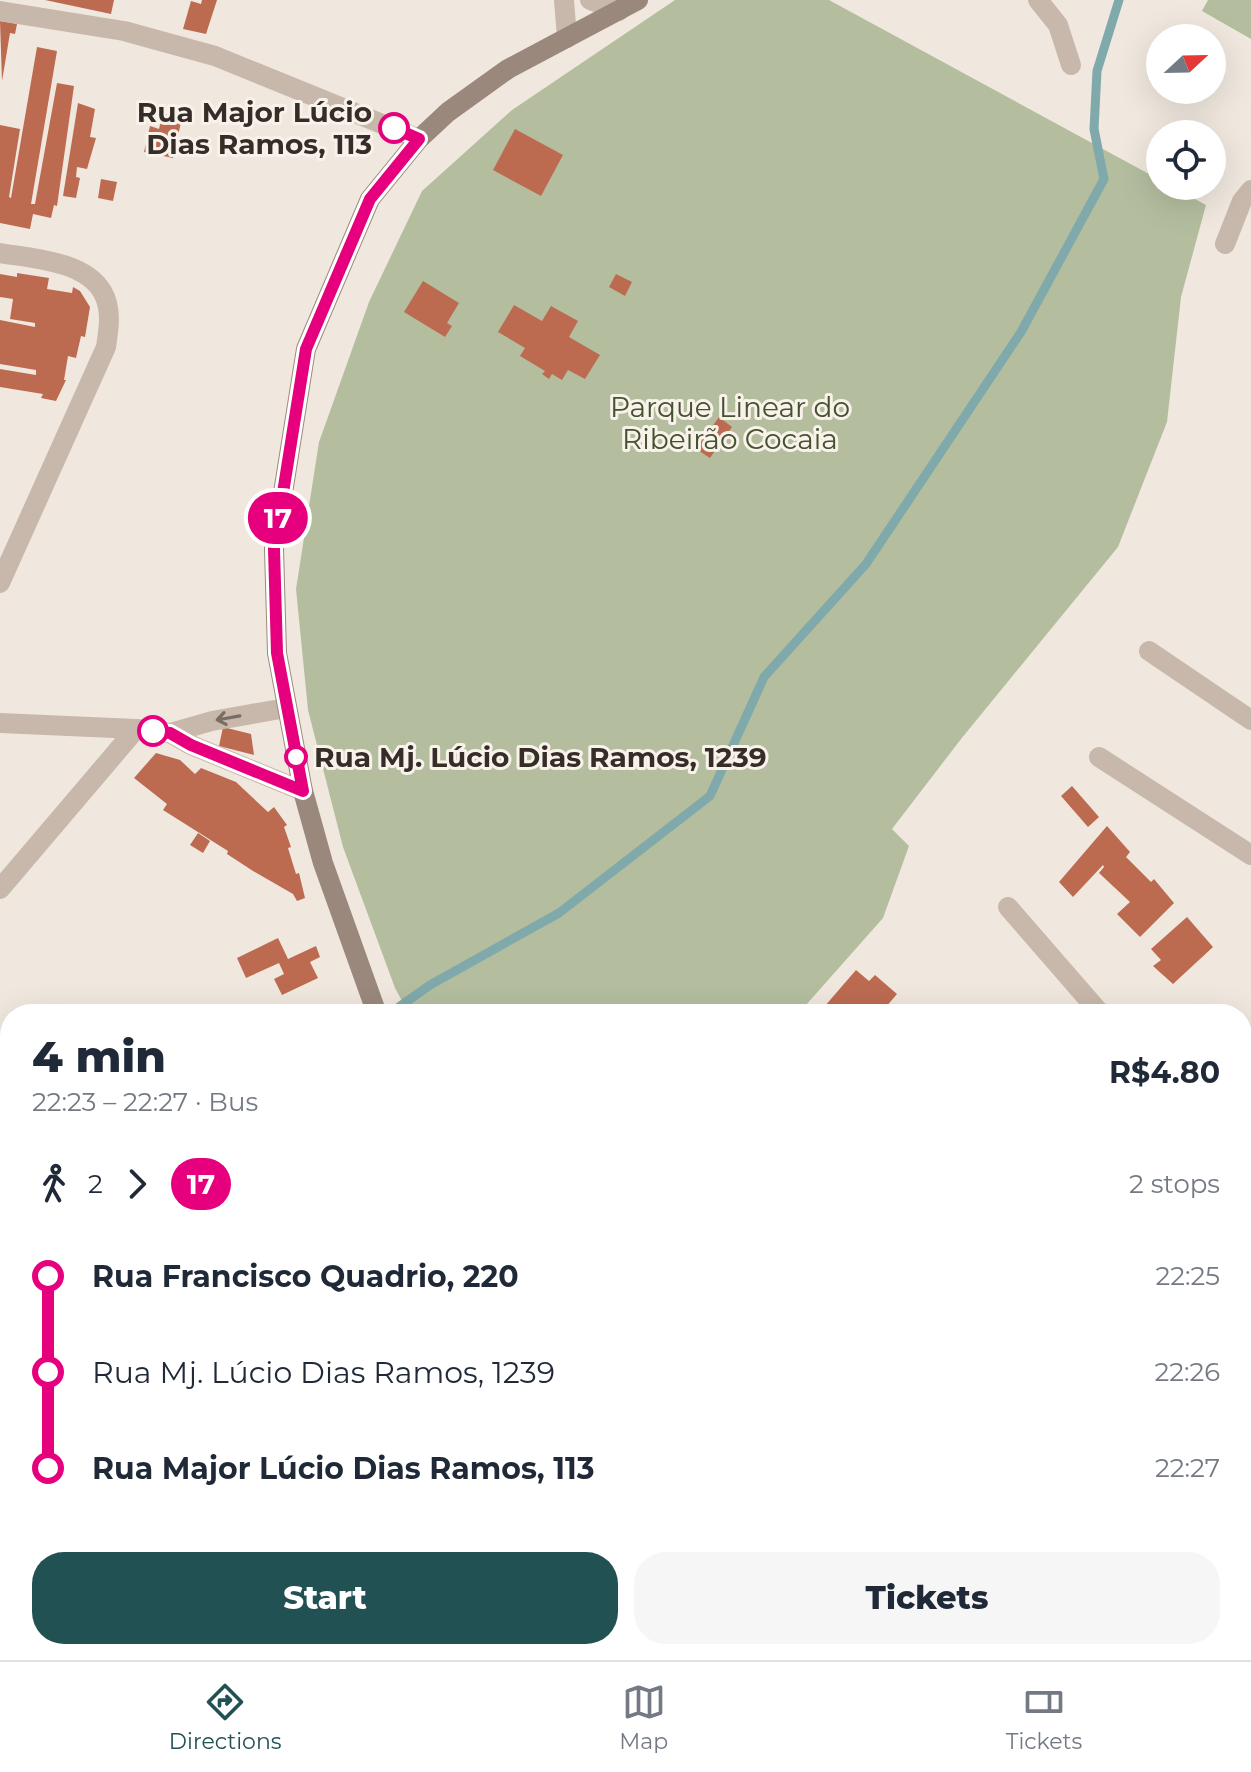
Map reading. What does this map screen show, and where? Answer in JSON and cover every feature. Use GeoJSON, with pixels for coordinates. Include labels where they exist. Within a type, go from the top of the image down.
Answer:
{"type":"FeatureCollection","features":[{"type":"Feature","properties":{"kind":"main road"},"geometry":{"type":"LineString","coordinates":[[372,1004],[323,863],[303,791],[277,653],[274,549],[306,349],[370,199],[419,139],[448,112],[508,69],[638,0]]}},
{"type":"Feature","properties":{"kind":"street"},"geometry":{"type":"LineString","coordinates":[[564,0],[567,38]]}},
{"type":"Feature","properties":{"kind":"street"},"geometry":{"type":"LineString","coordinates":[[590,0],[619,11]]}},
{"type":"Feature","properties":{"kind":"street"},"geometry":{"type":"LineString","coordinates":[[1038,0],[1058,25],[1071,65]]}},
{"type":"Feature","properties":{"kind":"street"},"geometry":{"type":"LineString","coordinates":[[0,11],[124,31],[215,56],[419,139]]}},
{"type":"Feature","properties":{"kind":"street"},"geometry":{"type":"LineString","coordinates":[[1225,244],[1248,199]]}},
{"type":"Feature","properties":{"kind":"street"},"geometry":{"type":"LineString","coordinates":[[0,253],[66,265],[93,280],[107,302],[109,325],[106,347],[0,583]]}},
{"type":"Feature","properties":{"kind":"street"},"geometry":{"type":"LineString","coordinates":[[1149,651],[1251,720]]}},
{"type":"Feature","properties":{"kind":"street"},"geometry":{"type":"LineString","coordinates":[[0,723],[170,733],[212,721],[286,708]]}},
{"type":"Feature","properties":{"kind":"street"},"geometry":{"type":"LineString","coordinates":[[0,889],[136,729]]}},
{"type":"Feature","properties":{"kind":"street"},"geometry":{"type":"LineString","coordinates":[[170,733],[191,745],[303,791]]}},
{"type":"Feature","properties":{"kind":"street"},"geometry":{"type":"LineString","coordinates":[[1099,757],[1251,855]]}},
{"type":"Feature","properties":{"kind":"street"},"geometry":{"type":"LineString","coordinates":[[1008,907],[1092,1004]]}},
{"type":"Feature","properties":{"kind":"green space","name":"Parque Linear do Ribeirão Cocaia"},"geometry":{"type":"Polygon","coordinates":[[[675,0],[829,0],[1146,172],[1146,200],[1197,200],[1206,205],[1181,297],[1167,422],[1118,547],[961,739],[892,829],[909,846],[883,918],[807,1004],[404,1004],[395,988],[343,847],[308,710],[296,589],[319,442],[369,302],[422,191],[512,110],[675,0]]]}},
{"type":"Feature","properties":{"kind":"green space"},"geometry":{"type":"Polygon","coordinates":[[[1208,0],[1251,0],[1251,39],[1226,24],[1202,11],[1208,0]]]}},
{"type":"Feature","properties":{"kind":"building"},"geometry":{"type":"Polygon","coordinates":[[[45,0],[114,0],[111,14],[45,0]]]}},
{"type":"Feature","properties":{"kind":"building"},"geometry":{"type":"Polygon","coordinates":[[[202,0],[217,0],[206,34],[183,29],[191,1],[201,4],[202,0]]]}},
{"type":"Feature","properties":{"kind":"building"},"geometry":{"type":"Polygon","coordinates":[[[0,21],[17,24],[15,34],[10,33],[2,81],[0,21]]]}},
{"type":"Feature","properties":{"kind":"building"},"geometry":{"type":"Polygon","coordinates":[[[37,47],[57,51],[31,204],[35,204],[57,83],[74,86],[57,206],[54,205],[51,218],[33,214],[30,229],[0,223],[0,125],[20,129],[11,198],[37,47]]]}},
{"type":"Feature","properties":{"kind":"building"},"geometry":{"type":"Polygon","coordinates":[[[78,103],[95,109],[90,137],[96,138],[87,169],[77,167],[76,177],[80,178],[76,198],[63,196],[78,103]]]}},
{"type":"Feature","properties":{"kind":"building"},"geometry":{"type":"Polygon","coordinates":[[[175,107],[184,109],[173,158],[144,152],[150,126],[159,129],[163,113],[173,116],[175,107]]]}},
{"type":"Feature","properties":{"kind":"building"},"geometry":{"type":"Polygon","coordinates":[[[515,129],[563,155],[541,196],[493,170],[515,129]]]}},
{"type":"Feature","properties":{"kind":"building"},"geometry":{"type":"Polygon","coordinates":[[[101,179],[117,182],[113,201],[98,198],[101,179]]]}},
{"type":"Feature","properties":{"kind":"building"},"geometry":{"type":"Polygon","coordinates":[[[17,273],[49,278],[47,289],[72,293],[73,287],[80,291],[90,307],[85,337],[81,336],[76,358],[68,356],[66,380],[56,401],[41,398],[43,394],[0,387],[0,369],[36,375],[36,370],[0,364],[0,320],[35,327],[35,323],[10,319],[13,299],[0,297],[0,274],[17,277],[17,273]]]}},
{"type":"Feature","properties":{"kind":"building"},"geometry":{"type":"Polygon","coordinates":[[[616,274],[632,282],[625,296],[609,287],[616,274]]]}},
{"type":"Feature","properties":{"kind":"building"},"geometry":{"type":"Polygon","coordinates":[[[423,281],[459,303],[447,323],[452,326],[445,337],[404,312],[423,281]]]}},
{"type":"Feature","properties":{"kind":"building"},"geometry":{"type":"Polygon","coordinates":[[[514,305],[542,321],[551,306],[578,321],[569,337],[600,355],[585,379],[568,370],[562,380],[552,374],[549,379],[542,374],[545,371],[520,356],[525,348],[498,332],[514,305]]]}},
{"type":"Feature","properties":{"kind":"building"},"geometry":{"type":"Polygon","coordinates":[[[719,417],[732,427],[710,458],[696,449],[719,417]]]}},
{"type":"Feature","properties":{"kind":"building"},"geometry":{"type":"Polygon","coordinates":[[[223,727],[251,734],[254,755],[219,746],[223,727]]]}},
{"type":"Feature","properties":{"kind":"building"},"geometry":{"type":"Polygon","coordinates":[[[156,753],[180,760],[195,774],[201,768],[236,782],[268,812],[274,807],[287,825],[284,827],[291,847],[288,848],[305,898],[297,901],[293,894],[163,810],[167,804],[134,778],[156,753]]]}},
{"type":"Feature","properties":{"kind":"building"},"geometry":{"type":"Polygon","coordinates":[[[1072,786],[1099,817],[1088,827],[1061,796],[1072,786]]]}},
{"type":"Feature","properties":{"kind":"building"},"geometry":{"type":"Polygon","coordinates":[[[1107,826],[1130,852],[1126,857],[1151,882],[1154,879],[1174,903],[1140,937],[1117,914],[1130,902],[1099,873],[1103,865],[1073,897],[1059,882],[1107,826]]]}},
{"type":"Feature","properties":{"kind":"building"},"geometry":{"type":"Polygon","coordinates":[[[198,833],[210,841],[203,853],[190,845],[198,833]]]}},
{"type":"Feature","properties":{"kind":"building"},"geometry":{"type":"Polygon","coordinates":[[[1187,917],[1213,947],[1173,984],[1153,966],[1161,960],[1151,949],[1187,917]]]}},
{"type":"Feature","properties":{"kind":"building"},"geometry":{"type":"Polygon","coordinates":[[[278,938],[288,959],[316,946],[320,957],[310,962],[318,978],[282,995],[274,979],[284,974],[279,963],[246,978],[237,958],[278,938]]]}},
{"type":"Feature","properties":{"kind":"building"},"geometry":{"type":"Polygon","coordinates":[[[856,970],[869,981],[875,975],[897,994],[888,1004],[827,1004],[856,970]]]}},
{"type":"Feature","properties":{"kind":"waterway"},"geometry":{"type":"LineString","coordinates":[[403,1004],[430,985],[559,913],[710,796],[764,677],[866,564],[1021,332],[1104,179],[1094,129],[1097,71],[1119,0]]}},
{"type":"Feature","properties":{"kind":"bus line","name":"17"},"geometry":{"type":"LineString","coordinates":[[153,731],[170,733],[191,745],[303,791],[277,653],[274,549],[306,349],[370,199],[419,139],[394,128]]}},
{"type":"Feature","properties":{"kind":"place","name":"Rua Major Lúcio Dias Ramos, 113"},"geometry":{"type":"Point","coordinates":[394,128]}},
{"type":"Feature","properties":{"kind":"place","name":"Rua Mj. Lúcio Dias Ramos, 1239"},"geometry":{"type":"Point","coordinates":[296,757]}}]}
